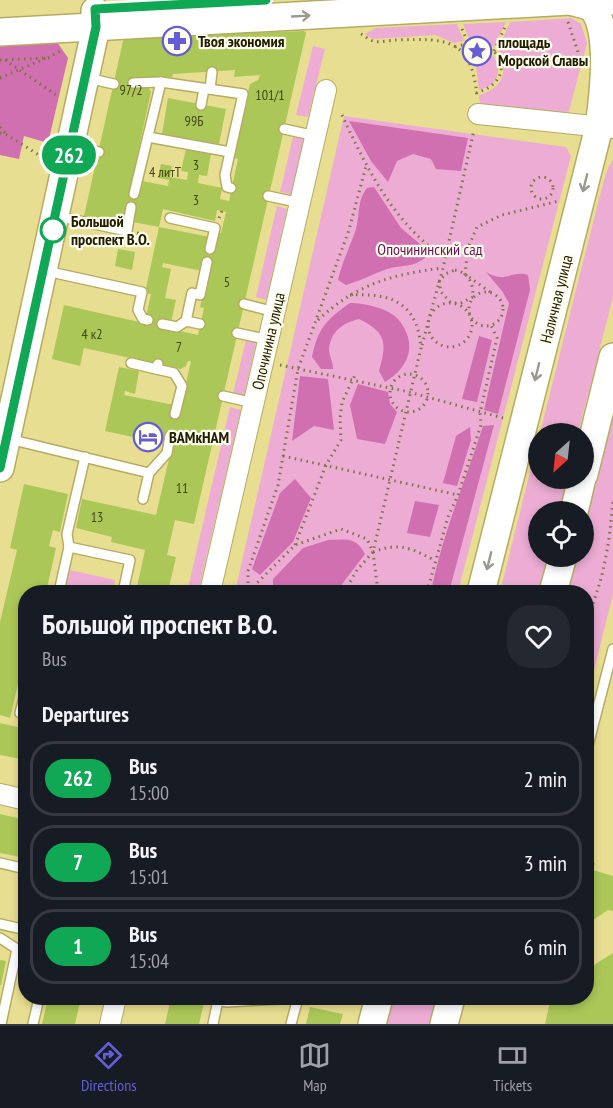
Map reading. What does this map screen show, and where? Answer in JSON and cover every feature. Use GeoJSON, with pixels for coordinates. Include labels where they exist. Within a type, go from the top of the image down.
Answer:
{"type":"FeatureCollection","features":[{"type":"Feature","properties":{"kind":"main road"},"geometry":{"type":"LineString","coordinates":[[0,32],[96,18],[267,0]]}},
{"type":"Feature","properties":{"kind":"main road"},"geometry":{"type":"LineString","coordinates":[[0,14],[218,25],[351,16],[482,3],[570,1],[598,4]]}},
{"type":"Feature","properties":{"kind":"main road","name":"Наличная улица"},"geometry":{"type":"LineString","coordinates":[[483,585],[606,127],[608,35],[598,4]]}},
{"type":"Feature","properties":{"kind":"main road"},"geometry":{"type":"LineString","coordinates":[[0,468],[7,438],[13,390],[44,271],[96,18]]}},
{"type":"Feature","properties":{"kind":"main road"},"geometry":{"type":"LineString","coordinates":[[594,434],[613,357]]}},
{"type":"Feature","properties":{"kind":"main road"},"geometry":{"type":"LineString","coordinates":[[555,585],[559,567]]}},
{"type":"Feature","properties":{"kind":"main road"},"geometry":{"type":"LineString","coordinates":[[369,1005],[372,1024]]}},
{"type":"Feature","properties":{"kind":"main road"},"geometry":{"type":"LineString","coordinates":[[444,1024],[449,1005]]}},
{"type":"Feature","properties":{"kind":"street","name":"Опочинина улица"},"geometry":{"type":"LineString","coordinates":[[212,585],[326,90]]}},
{"type":"Feature","properties":{"kind":"street"},"geometry":{"type":"LineString","coordinates":[[476,121],[606,127]]}},
{"type":"Feature","properties":{"kind":"street"},"geometry":{"type":"LineString","coordinates":[[0,794],[18,798]]}},
{"type":"Feature","properties":{"kind":"street"},"geometry":{"type":"LineString","coordinates":[[110,1024],[114,1005]]}},
{"type":"Feature","properties":{"kind":"lane"},"geometry":{"type":"LineString","coordinates":[[201,105],[212,72]]}},
{"type":"Feature","properties":{"kind":"lane"},"geometry":{"type":"LineString","coordinates":[[85,78],[114,84]]}},
{"type":"Feature","properties":{"kind":"lane"},"geometry":{"type":"LineString","coordinates":[[134,194],[140,160],[161,82]]}},
{"type":"Feature","properties":{"kind":"lane"},"geometry":{"type":"LineString","coordinates":[[133,83],[161,82],[243,94],[225,175],[227,187],[231,188]]}},
{"type":"Feature","properties":{"kind":"lane"},"geometry":{"type":"LineString","coordinates":[[284,129],[316,136]]}},
{"type":"Feature","properties":{"kind":"lane"},"geometry":{"type":"LineString","coordinates":[[148,137],[194,142],[230,152]]}},
{"type":"Feature","properties":{"kind":"lane"},"geometry":{"type":"LineString","coordinates":[[71,147],[99,152]]}},
{"type":"Feature","properties":{"kind":"lane"},"geometry":{"type":"LineString","coordinates":[[268,196],[301,203]]}},
{"type":"Feature","properties":{"kind":"lane"},"geometry":{"type":"LineString","coordinates":[[56,216],[127,231],[132,207]]}},
{"type":"Feature","properties":{"kind":"lane"},"geometry":{"type":"LineString","coordinates":[[170,218],[215,228],[210,249]]}},
{"type":"Feature","properties":{"kind":"lane"},"geometry":{"type":"LineString","coordinates":[[162,324],[177,327],[186,321],[192,293],[202,295],[207,262]]}},
{"type":"Feature","properties":{"kind":"lane"},"geometry":{"type":"LineString","coordinates":[[44,271],[142,292],[138,310],[143,319],[148,321]]}},
{"type":"Feature","properties":{"kind":"lane"},"geometry":{"type":"LineString","coordinates":[[243,304],[275,312]]}},
{"type":"Feature","properties":{"kind":"lane"},"geometry":{"type":"LineString","coordinates":[[186,321],[200,324]]}},
{"type":"Feature","properties":{"kind":"lane"},"geometry":{"type":"LineString","coordinates":[[237,333],[269,340]]}},
{"type":"Feature","properties":{"kind":"lane"},"geometry":{"type":"LineString","coordinates":[[131,363],[157,366],[174,373],[183,386],[175,414]]}},
{"type":"Feature","properties":{"kind":"lane"},"geometry":{"type":"LineString","coordinates":[[223,396],[254,403]]}},
{"type":"Feature","properties":{"kind":"lane"},"geometry":{"type":"LineString","coordinates":[[143,499],[149,473],[167,453],[170,436]]}},
{"type":"Feature","properties":{"kind":"lane"},"geometry":{"type":"LineString","coordinates":[[7,438],[149,473]]}},
{"type":"Feature","properties":{"kind":"lane"},"geometry":{"type":"LineString","coordinates":[[61,585],[69,548],[67,534],[85,458]]}},
{"type":"Feature","properties":{"kind":"lane"},"geometry":{"type":"LineString","coordinates":[[69,548],[130,560],[125,585]]}},
{"type":"Feature","properties":{"kind":"lane"},"geometry":{"type":"LineString","coordinates":[[594,722],[613,649]]}},
{"type":"Feature","properties":{"kind":"lane"},"geometry":{"type":"LineString","coordinates":[[0,863],[18,867]]}},
{"type":"Feature","properties":{"kind":"lane"},"geometry":{"type":"LineString","coordinates":[[0,924],[18,928]]}},
{"type":"Feature","properties":{"kind":"lane"},"geometry":{"type":"LineString","coordinates":[[0,938],[17,949],[1,1024]]}},
{"type":"Feature","properties":{"kind":"lane"},"geometry":{"type":"LineString","coordinates":[[33,1024],[37,1005]]}},
{"type":"Feature","properties":{"kind":"lane"},"geometry":{"type":"LineString","coordinates":[[213,1024],[217,1005]]}},
{"type":"Feature","properties":{"kind":"lane"},"geometry":{"type":"LineString","coordinates":[[291,1024],[296,1005]]}},
{"type":"Feature","properties":{"kind":"path"},"geometry":{"type":"LineString","coordinates":[[584,72],[598,4]]}},
{"type":"Feature","properties":{"kind":"path"},"geometry":{"type":"LineString","coordinates":[[348,585],[372,552],[409,392],[445,258],[476,121],[473,67],[455,47],[432,39],[373,41],[351,16]]}},
{"type":"Feature","properties":{"kind":"path"},"geometry":{"type":"LineString","coordinates":[[494,51],[510,18]]}},
{"type":"Feature","properties":{"kind":"path"},"geometry":{"type":"LineString","coordinates":[[459,20],[468,44]]}},
{"type":"Feature","properties":{"kind":"path"},"geometry":{"type":"LineString","coordinates":[[455,47],[483,44],[494,51],[501,62],[500,76],[492,87],[476,93]]}},
{"type":"Feature","properties":{"kind":"path"},"geometry":{"type":"LineString","coordinates":[[0,78],[68,47]]}},
{"type":"Feature","properties":{"kind":"path"},"geometry":{"type":"LineString","coordinates":[[2,59],[48,58]]}},
{"type":"Feature","properties":{"kind":"path"},"geometry":{"type":"LineString","coordinates":[[2,59],[62,100]]}},
{"type":"Feature","properties":{"kind":"path"},"geometry":{"type":"LineString","coordinates":[[342,115],[366,166],[400,219],[426,245],[445,258]]}},
{"type":"Feature","properties":{"kind":"path"},"geometry":{"type":"LineString","coordinates":[[0,127],[7,135],[48,161]]}},
{"type":"Feature","properties":{"kind":"path"},"geometry":{"type":"LineString","coordinates":[[0,133],[7,135]]}},
{"type":"Feature","properties":{"kind":"path"},"geometry":{"type":"LineString","coordinates":[[249,585],[248,571],[278,485],[298,369],[349,230],[366,166]]}},
{"type":"Feature","properties":{"kind":"path"},"geometry":{"type":"LineString","coordinates":[[543,177],[552,182],[553,188],[551,195],[542,199],[535,196],[531,189],[536,179],[543,177]]}},
{"type":"Feature","properties":{"kind":"path"},"geometry":{"type":"LineString","coordinates":[[542,199],[542,204]]}},
{"type":"Feature","properties":{"kind":"path"},"geometry":{"type":"LineString","coordinates":[[490,292],[484,292],[473,297],[461,303],[451,303],[437,308],[428,319],[433,339],[452,347],[465,341],[470,335],[472,328],[469,314],[473,297],[472,282],[465,274],[468,248],[477,227],[502,215],[564,200]]}},
{"type":"Feature","properties":{"kind":"path"},"geometry":{"type":"LineString","coordinates":[[316,321],[333,305],[363,287],[387,278],[442,268]]}},
{"type":"Feature","properties":{"kind":"path"},"geometry":{"type":"LineString","coordinates":[[450,271],[461,271],[500,297],[504,308],[500,319],[491,325],[480,325],[458,305],[451,303],[441,292],[439,282],[450,271]]}},
{"type":"Feature","properties":{"kind":"path"},"geometry":{"type":"LineString","coordinates":[[349,296],[375,294],[399,303],[409,312],[417,325],[421,348]]}},
{"type":"Feature","properties":{"kind":"path"},"geometry":{"type":"LineString","coordinates":[[429,585],[448,517],[458,495],[481,425],[480,413],[497,338],[491,325]]}},
{"type":"Feature","properties":{"kind":"path"},"geometry":{"type":"LineString","coordinates":[[280,365],[409,392],[508,419]]}},
{"type":"Feature","properties":{"kind":"path"},"geometry":{"type":"LineString","coordinates":[[256,585],[295,544],[326,465],[341,440],[342,402],[356,373]]}},
{"type":"Feature","properties":{"kind":"path"},"geometry":{"type":"LineString","coordinates":[[408,374],[414,375],[424,381],[428,398],[416,411],[405,411],[394,405],[390,388],[397,378],[408,374]]}},
{"type":"Feature","properties":{"kind":"path"},"geometry":{"type":"LineString","coordinates":[[283,456],[458,495]]}},
{"type":"Feature","properties":{"kind":"path"},"geometry":{"type":"LineString","coordinates":[[594,604],[604,570],[613,499]]}},
{"type":"Feature","properties":{"kind":"path"},"geometry":{"type":"LineString","coordinates":[[295,544],[341,529],[368,539],[377,585]]}},
{"type":"Feature","properties":{"kind":"path"},"geometry":{"type":"LineString","coordinates":[[372,552],[388,546],[411,548],[434,560]]}},
{"type":"Feature","properties":{"kind":"green space"},"geometry":{"type":"Polygon","coordinates":[[[571,18],[581,24],[587,43],[569,111],[564,113],[480,105],[479,95],[494,88],[502,78],[503,65],[498,49],[510,22],[571,18]]]}},
{"type":"Feature","properties":{"kind":"green space"},"geometry":{"type":"Polygon","coordinates":[[[506,22],[494,47],[484,42],[470,41],[463,24],[506,22]]]}},
{"type":"Feature","properties":{"kind":"green space"},"geometry":{"type":"Polygon","coordinates":[[[457,24],[464,41],[454,43],[435,35],[373,39],[365,34],[376,28],[457,24]]]}},
{"type":"Feature","properties":{"kind":"green space"},"geometry":{"type":"Polygon","coordinates":[[[313,46],[325,49],[308,117],[296,115],[313,46]]]}},
{"type":"Feature","properties":{"kind":"green space"},"geometry":{"type":"Polygon","coordinates":[[[470,46],[489,52],[498,66],[495,80],[489,86],[479,90],[476,66],[461,48],[470,46]]]}},
{"type":"Feature","properties":{"kind":"green space","name":"Опочининский сад"},"geometry":{"type":"Polygon","coordinates":[[[344,116],[566,147],[571,156],[460,585],[237,585],[344,116]]]}},
{"type":"Feature","properties":{"kind":"green space"},"geometry":{"type":"Polygon","coordinates":[[[293,137],[304,139],[291,194],[280,192],[293,137]]]}},
{"type":"Feature","properties":{"kind":"green space"},"geometry":{"type":"Polygon","coordinates":[[[613,160],[613,297],[581,423],[543,423],[602,187],[613,160]]]}},
{"type":"Feature","properties":{"kind":"green space"},"geometry":{"type":"Polygon","coordinates":[[[277,206],[287,209],[266,300],[256,297],[277,206]]]}},
{"type":"Feature","properties":{"kind":"green space"},"geometry":{"type":"Polygon","coordinates":[[[246,340],[256,342],[244,396],[233,394],[246,340]]]}},
{"type":"Feature","properties":{"kind":"green space"},"geometry":{"type":"Polygon","coordinates":[[[230,407],[241,410],[200,585],[189,585],[230,407]]]}},
{"type":"Feature","properties":{"kind":"green space"},"geometry":{"type":"Polygon","coordinates":[[[613,411],[613,594],[594,671],[594,585],[569,585],[573,567],[594,567],[594,501],[590,501],[613,411]]]}},
{"type":"Feature","properties":{"kind":"green space"},"geometry":{"type":"Polygon","coordinates":[[[528,480],[528,489],[564,489],[562,501],[528,501],[528,567],[544,567],[540,585],[502,585],[528,480]]]}},
{"type":"Feature","properties":{"kind":"green space"},"geometry":{"type":"Polygon","coordinates":[[[70,570],[115,580],[114,585],[67,585],[70,570]]]}},
{"type":"Feature","properties":{"kind":"green space"},"geometry":{"type":"Polygon","coordinates":[[[391,1005],[433,1005],[429,1024],[387,1024],[391,1005]]]}},
{"type":"Feature","properties":{"kind":"shaded area"},"geometry":{"type":"Polygon","coordinates":[[[57,42],[68,58],[48,143],[24,136],[19,159],[0,155],[0,45],[57,42]]]}},
{"type":"Feature","properties":{"kind":"shaded area"},"geometry":{"type":"Polygon","coordinates":[[[349,121],[468,138],[461,171],[436,169],[431,159],[413,154],[397,161],[388,182],[371,161],[349,121]]]}},
{"type":"Feature","properties":{"kind":"shaded area"},"geometry":{"type":"Polygon","coordinates":[[[374,187],[401,228],[426,249],[427,256],[412,265],[387,269],[346,285],[338,280],[340,273],[356,229],[362,198],[367,188],[374,187]]]}},
{"type":"Feature","properties":{"kind":"shaded area"},"geometry":{"type":"Polygon","coordinates":[[[486,272],[499,277],[528,275],[530,290],[498,414],[484,410],[509,303],[486,272]]]}},
{"type":"Feature","properties":{"kind":"shaded area"},"geometry":{"type":"Polygon","coordinates":[[[350,303],[369,305],[394,315],[408,337],[409,346],[405,362],[394,376],[385,382],[379,371],[384,346],[380,334],[359,319],[343,326],[332,337],[329,349],[333,369],[321,369],[312,357],[317,339],[324,326],[350,303]]]}},
{"type":"Feature","properties":{"kind":"shaded area"},"geometry":{"type":"Polygon","coordinates":[[[479,336],[492,340],[477,402],[462,399],[479,336]]]}},
{"type":"Feature","properties":{"kind":"shaded area"},"geometry":{"type":"Polygon","coordinates":[[[300,376],[328,379],[334,430],[314,426],[292,441],[300,376]]]}},
{"type":"Feature","properties":{"kind":"shaded area"},"geometry":{"type":"Polygon","coordinates":[[[358,384],[388,392],[390,404],[397,412],[385,444],[357,439],[350,405],[358,384]]]}},
{"type":"Feature","properties":{"kind":"shaded area"},"geometry":{"type":"Polygon","coordinates":[[[494,425],[451,585],[433,585],[448,529],[483,426],[494,425]]]}},
{"type":"Feature","properties":{"kind":"shaded area"},"geometry":{"type":"Polygon","coordinates":[[[470,427],[471,440],[457,486],[443,483],[456,436],[470,427]]]}},
{"type":"Feature","properties":{"kind":"shaded area"},"geometry":{"type":"Polygon","coordinates":[[[295,479],[311,498],[293,542],[260,575],[252,569],[280,493],[295,479]]]}},
{"type":"Feature","properties":{"kind":"shaded area"},"geometry":{"type":"Polygon","coordinates":[[[415,501],[439,505],[430,537],[407,533],[415,501]]]}},
{"type":"Feature","properties":{"kind":"shaded area"},"geometry":{"type":"Polygon","coordinates":[[[328,540],[349,540],[358,544],[365,554],[341,585],[273,585],[273,579],[303,548],[328,540]]]}},
{"type":"Feature","properties":{"kind":"building"},"geometry":{"type":"Polygon","coordinates":[[[304,31],[306,33],[194,524],[175,520],[167,555],[176,557],[170,585],[138,585],[145,550],[111,542],[112,537],[76,528],[82,499],[156,515],[174,437],[165,444],[105,431],[119,367],[139,371],[135,394],[125,391],[124,395],[174,405],[179,415],[191,361],[188,361],[181,369],[84,348],[80,366],[52,359],[64,305],[148,324],[146,317],[151,294],[145,293],[159,227],[133,222],[136,208],[127,206],[123,225],[84,216],[123,41],[127,37],[304,31]],[[235,70],[134,79],[132,87],[148,87],[151,92],[129,193],[139,195],[142,181],[168,186],[169,180],[158,178],[161,164],[172,166],[170,177],[187,180],[188,172],[181,171],[186,149],[211,154],[207,176],[199,175],[198,183],[222,188],[220,199],[229,201],[238,159],[232,157],[250,84],[258,80],[260,75],[234,77],[235,70]],[[163,209],[159,227],[210,237],[217,232],[221,233],[226,212],[217,210],[215,221],[163,209]],[[211,262],[202,271],[163,263],[162,267],[171,269],[165,298],[176,300],[171,322],[161,327],[198,335],[204,308],[200,307],[211,262]]]}},
{"type":"Feature","properties":{"kind":"building"},"geometry":{"type":"Polygon","coordinates":[[[168,98],[226,109],[219,144],[162,134],[168,98]]]}},
{"type":"Feature","properties":{"kind":"building"},"geometry":{"type":"Polygon","coordinates":[[[118,249],[135,252],[132,270],[115,266],[118,249]]]}},
{"type":"Feature","properties":{"kind":"building"},"geometry":{"type":"Polygon","coordinates":[[[24,484],[68,494],[60,532],[53,530],[49,546],[56,548],[48,585],[18,585],[18,684],[10,718],[0,715],[0,622],[17,550],[10,548],[24,484]]]}},
{"type":"Feature","properties":{"kind":"building"},"geometry":{"type":"Polygon","coordinates":[[[0,723],[18,727],[18,758],[0,755],[0,723]]]}},
{"type":"Feature","properties":{"kind":"building"},"geometry":{"type":"Polygon","coordinates":[[[0,814],[18,818],[18,856],[0,853],[0,814]]]}},
{"type":"Feature","properties":{"kind":"building"},"geometry":{"type":"Polygon","coordinates":[[[594,870],[613,876],[613,911],[608,910],[594,919],[594,870]]]}},
{"type":"Feature","properties":{"kind":"building"},"geometry":{"type":"Polygon","coordinates":[[[613,953],[613,1024],[545,1024],[549,1005],[594,1005],[594,965],[613,953]]]}},
{"type":"Feature","properties":{"kind":"building"},"geometry":{"type":"Polygon","coordinates":[[[0,960],[6,961],[1,985],[0,985],[0,960]]]}},
{"type":"Feature","properties":{"kind":"building"},"geometry":{"type":"Polygon","coordinates":[[[46,1005],[79,1005],[75,1024],[42,1024],[46,1005]]]}},
{"type":"Feature","properties":{"kind":"building"},"geometry":{"type":"Polygon","coordinates":[[[169,1005],[204,1005],[199,1024],[165,1024],[169,1005]]]}},
{"type":"Feature","properties":{"kind":"building"},"geometry":{"type":"Polygon","coordinates":[[[310,1007],[343,1014],[340,1024],[306,1024],[310,1007]]]}},
{"type":"Feature","properties":{"kind":"bus line","name":"262"},"geometry":{"type":"LineString","coordinates":[[0,468],[96,27],[95,9],[266,0]]}},
{"type":"Feature","properties":{"kind":"place","name":"Твоя экономия"},"geometry":{"type":"Point","coordinates":[177,41]}},
{"type":"Feature","properties":{"kind":"place","name":"площадь Морской Славы"},"geometry":{"type":"Point","coordinates":[477,51]}},
{"type":"Feature","properties":{"kind":"place","name":"Большой проспект В.О."},"geometry":{"type":"Point","coordinates":[53,230]}},
{"type":"Feature","properties":{"kind":"place","name":"ВАМкНАМ"},"geometry":{"type":"Point","coordinates":[148,437]}}]}
